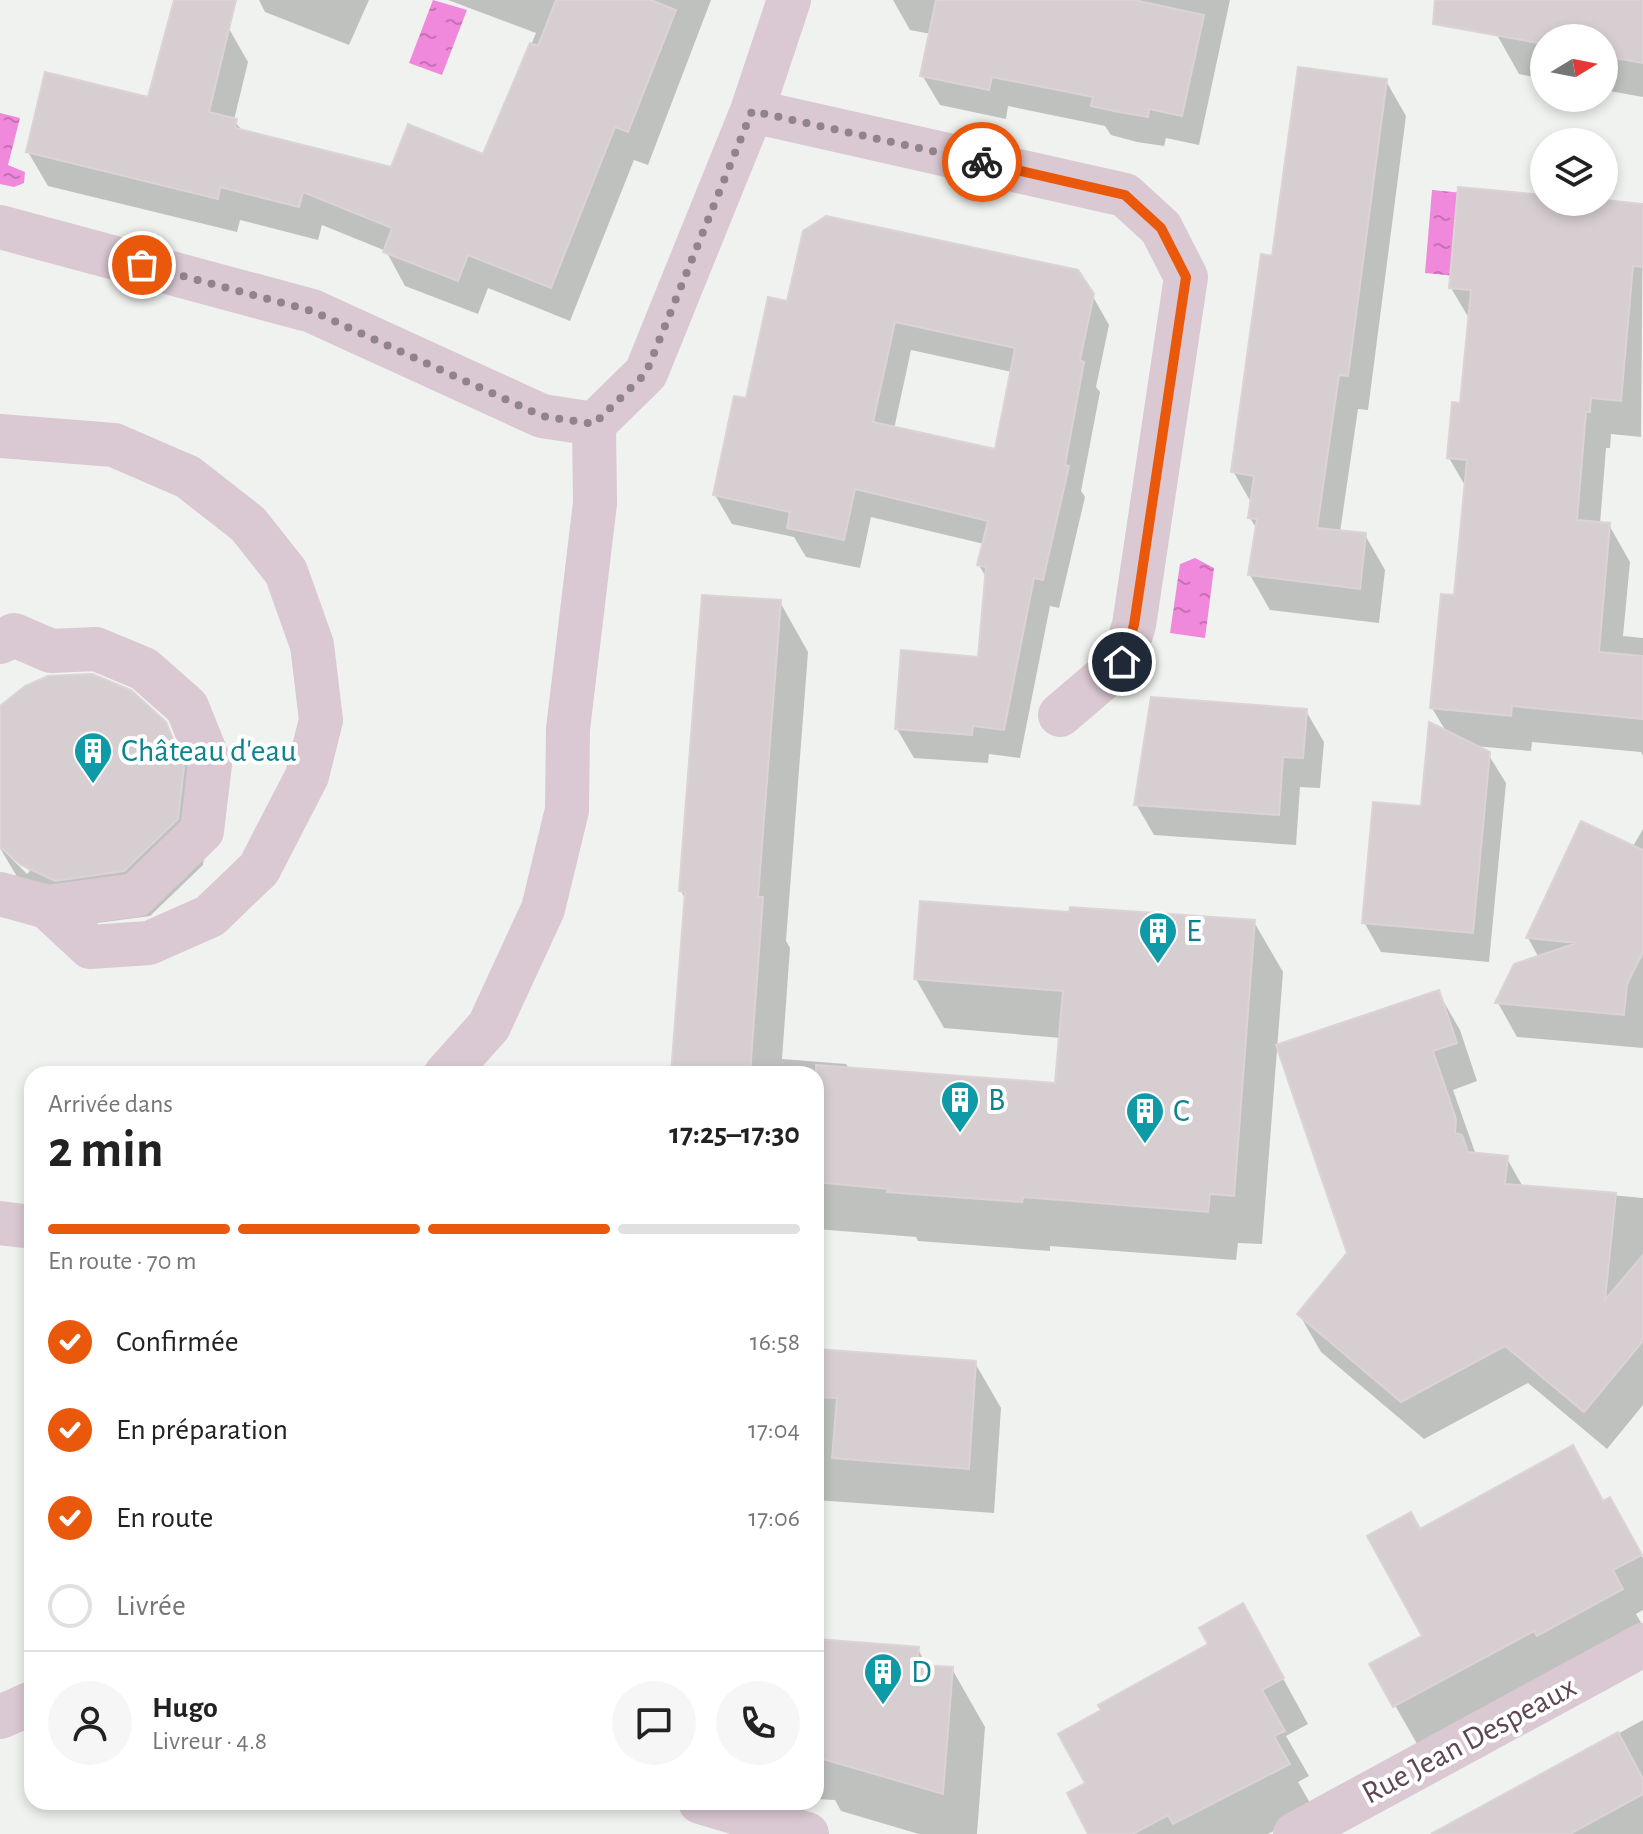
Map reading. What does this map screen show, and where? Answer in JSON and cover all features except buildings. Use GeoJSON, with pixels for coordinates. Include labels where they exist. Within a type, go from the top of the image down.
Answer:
{"type":"FeatureCollection","features":[{"type":"Feature","properties":{"kind":"street"},"geometry":{"type":"LineString","coordinates":[[453,1066],[489,1026],[543,909],[567,810],[568,729],[595,503],[594,424],[646,373],[752,111],[789,0]]}},
{"type":"Feature","properties":{"kind":"street"},"geometry":{"type":"LineString","coordinates":[[752,111],[1125,195],[1161,228],[1186,277],[1134,625],[1122,662],[1060,715]]}},
{"type":"Feature","properties":{"kind":"street"},"geometry":{"type":"LineString","coordinates":[[0,227],[312,311],[542,416],[594,424]]}},
{"type":"Feature","properties":{"kind":"street"},"geometry":{"type":"LineString","coordinates":[[0,436],[114,445],[188,477],[248,524],[286,572],[312,645],[321,720],[307,776],[259,869],[210,916],[149,943],[90,947],[47,907]]}},
{"type":"Feature","properties":{"kind":"street"},"geometry":{"type":"LineString","coordinates":[[0,642],[14,635],[51,651],[96,649],[144,669],[187,707],[210,764],[202,831],[136,895],[47,907],[0,894]]}},
{"type":"Feature","properties":{"kind":"street"},"geometry":{"type":"LineString","coordinates":[[0,1223],[24,1226]]}},
{"type":"Feature","properties":{"kind":"street","name":"Rue Jean Despeaux"},"geometry":{"type":"LineString","coordinates":[[1295,1834],[1643,1645]]}},
{"type":"Feature","properties":{"kind":"street"},"geometry":{"type":"LineString","coordinates":[[0,1717],[24,1706]]}},
{"type":"Feature","properties":{"kind":"street"},"geometry":{"type":"LineString","coordinates":[[727,1810],[807,1834]]}},
{"type":"Feature","properties":{"kind":"water"},"geometry":{"type":"Polygon","coordinates":[[[433,0],[467,10],[442,75],[409,63],[433,0]]]}},
{"type":"Feature","properties":{"kind":"water"},"geometry":{"type":"Polygon","coordinates":[[[0,113],[20,118],[8,165],[25,172],[24,183],[14,187],[0,184],[0,113]]]}},
{"type":"Feature","properties":{"kind":"water"},"geometry":{"type":"Polygon","coordinates":[[[1432,190],[1463,193],[1456,276],[1425,273],[1432,190]]]}},
{"type":"Feature","properties":{"kind":"water"},"geometry":{"type":"Polygon","coordinates":[[[1195,558],[1214,568],[1205,638],[1170,633],[1180,564],[1195,558]]]}},
{"type":"Feature","properties":{"kind":"way so far"},"geometry":{"type":"LineString","coordinates":[[142,265],[312,311],[542,416],[594,424],[646,373],[752,111],[982,162]]}},
{"type":"Feature","properties":{"kind":"place","name":"Château d'eau"},"geometry":{"type":"Point","coordinates":[93,785]}},
{"type":"Feature","properties":{"kind":"place","name":"E"},"geometry":{"type":"Point","coordinates":[1158,965]}},
{"type":"Feature","properties":{"kind":"place","name":"B"},"geometry":{"type":"Point","coordinates":[960,1134]}},
{"type":"Feature","properties":{"kind":"place","name":"C"},"geometry":{"type":"Point","coordinates":[1145,1145]}},
{"type":"Feature","properties":{"kind":"place","name":"D"},"geometry":{"type":"Point","coordinates":[883,1706]}},
{"type":"Feature","properties":{"kind":"route"},"geometry":{"type":"LineString","coordinates":[[982,162],[1125,195],[1161,228],[1186,277],[1134,625],[1122,662]]}}]}
